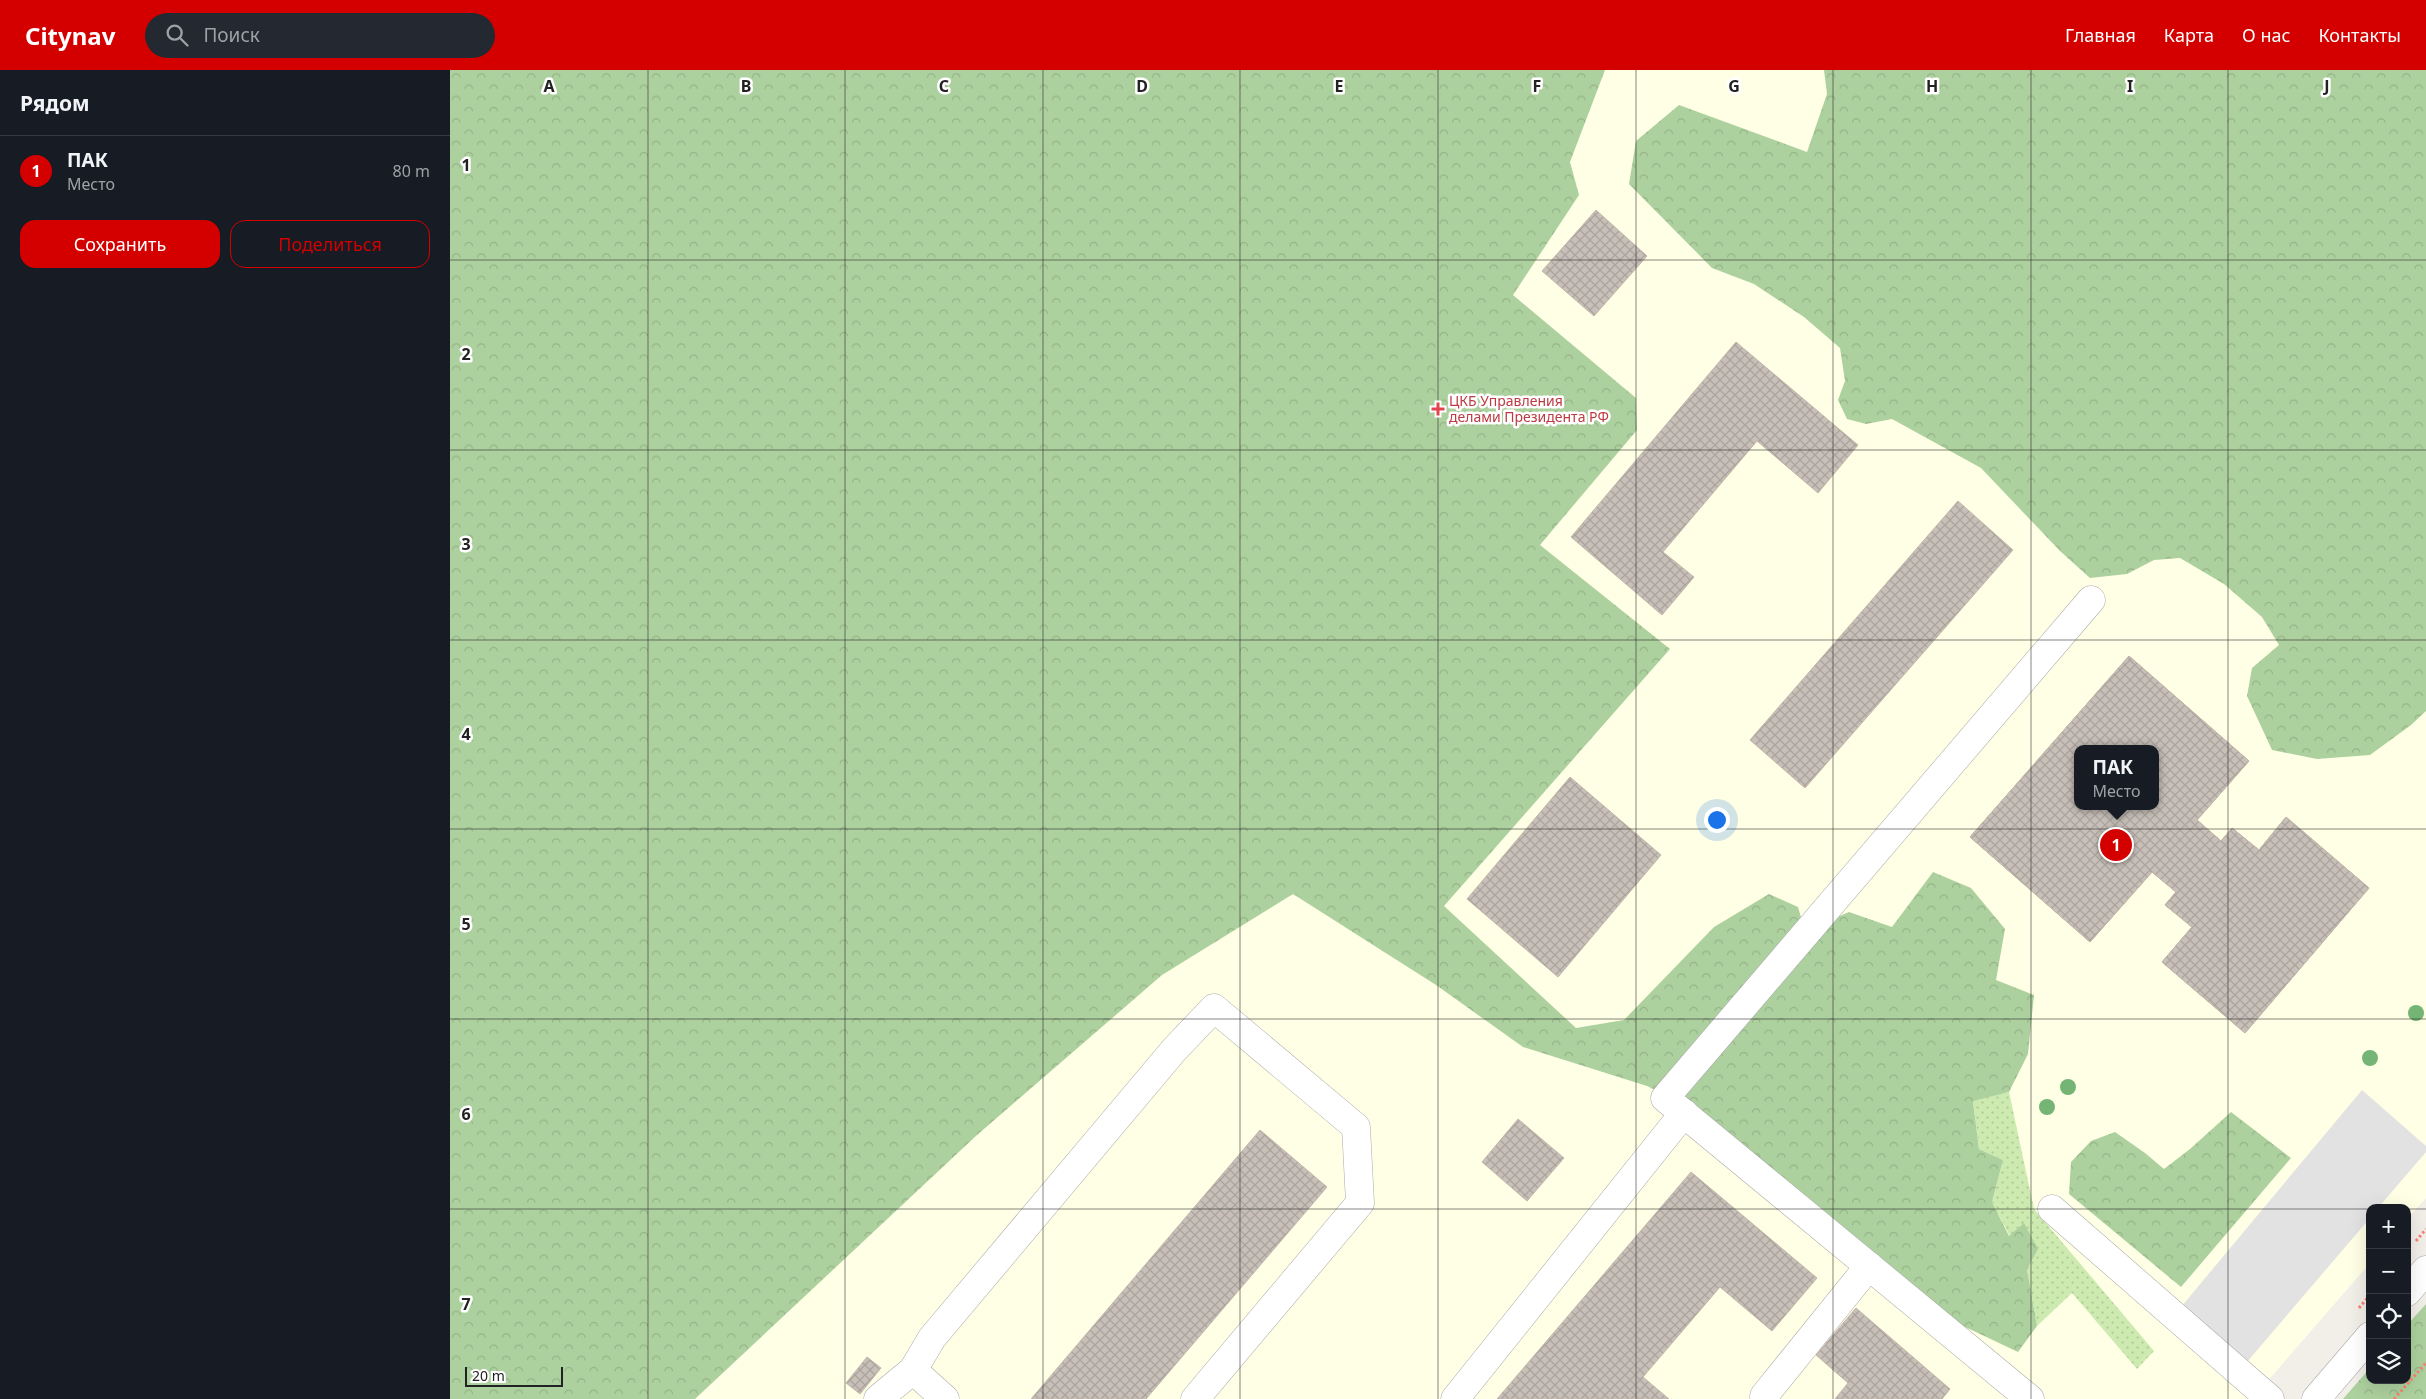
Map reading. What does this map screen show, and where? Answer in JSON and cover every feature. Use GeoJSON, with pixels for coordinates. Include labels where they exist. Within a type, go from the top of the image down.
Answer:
{"type":"FeatureCollection","features":[{"type":"Feature","properties":{"kind":"street"},"geometry":{"type":"LineString","coordinates":[[2030,1399],[1665,1098],[2092,600]]}},
{"type":"Feature","properties":{"kind":"street"},"geometry":{"type":"LineString","coordinates":[[878,1399],[913,1370],[939,1330],[1174,1050],[1214,1008],[1356,1127],[1360,1203],[1195,1399]]}},
{"type":"Feature","properties":{"kind":"street"},"geometry":{"type":"LineString","coordinates":[[1455,1399],[1684,1113]]}},
{"type":"Feature","properties":{"kind":"street"},"geometry":{"type":"LineString","coordinates":[[2052,1209],[2270,1399]]}},
{"type":"Feature","properties":{"kind":"street"},"geometry":{"type":"LineString","coordinates":[[1764,1396],[1869,1266]]}},
{"type":"Feature","properties":{"kind":"street"},"geometry":{"type":"LineString","coordinates":[[2411,1287],[2426,1270]]}},
{"type":"Feature","properties":{"kind":"street"},"geometry":{"type":"LineString","coordinates":[[2316,1399],[2367,1339]]}},
{"type":"Feature","properties":{"kind":"street"},"geometry":{"type":"LineString","coordinates":[[913,1370],[945,1399]]}},
{"type":"Feature","properties":{"kind":"path"},"geometry":{"type":"LineString","coordinates":[[2394,1399],[2426,1363]]}},
{"type":"Feature","properties":{"kind":"shaded area","name":"ЦКБ Управления делами Президента РФ"},"geometry":{"type":"Polygon","coordinates":[[[450,70],[2426,70],[2426,1198],[2411,1215],[2411,1204],[2366,1204],[2366,1268],[2252,1399],[450,1399],[450,70]]]}},
{"type":"Feature","properties":{"kind":"shaded area"},"geometry":{"type":"Polygon","coordinates":[[[2362,1090],[2426,1146],[2426,1152],[2381,1204],[2366,1204],[2366,1223],[2247,1362],[2181,1307],[2362,1090]]]}},
{"type":"Feature","properties":{"kind":"green space"},"geometry":{"type":"Polygon","coordinates":[[[450,70],[1605,70],[1570,162],[1579,195],[1513,295],[1636,398],[1637,430],[1540,545],[1670,649],[1444,906],[1576,1028],[1624,1020],[1714,927],[1769,894],[1798,907],[1805,931],[1849,912],[1892,927],[1933,872],[1971,888],[2005,929],[1996,980],[2034,995],[2028,1054],[2009,1092],[1973,1101],[1979,1149],[2003,1160],[1992,1202],[2009,1236],[2024,1223],[2038,1249],[2027,1269],[2037,1326],[2018,1352],[1942,1316],[1665,1095],[1647,1086],[1523,1047],[1436,985],[1293,894],[1162,975],[977,1135],[695,1399],[450,1399],[450,70]]]}},
{"type":"Feature","properties":{"kind":"green space"},"geometry":{"type":"Polygon","coordinates":[[[1824,70],[2426,70],[2426,711],[2411,725],[2370,755],[2317,759],[2272,750],[2247,696],[2252,668],[2279,645],[2262,617],[2224,584],[2180,558],[2154,560],[2127,574],[2090,578],[2060,551],[1981,468],[1892,419],[1866,424],[1847,419],[1838,400],[1845,381],[1840,348],[1804,317],[1754,284],[1712,268],[1629,184],[1636,141],[1679,105],[1807,152],[1827,94],[1824,70]]]}},
{"type":"Feature","properties":{"kind":"green space"},"geometry":{"type":"Polygon","coordinates":[[[2009,1092],[2034,1209],[2154,1351],[2137,1369],[2072,1293],[2037,1326],[2027,1269],[1992,1202],[2003,1160],[1979,1149],[1973,1100],[2009,1092]]]}},
{"type":"Feature","properties":{"kind":"green space"},"geometry":{"type":"Polygon","coordinates":[[[2231,1112],[2291,1158],[2181,1287],[2069,1194],[2071,1162],[2091,1141],[2115,1132],[2164,1169],[2190,1149],[2231,1112]]]}},
{"type":"Feature","properties":{"kind":"green space"},"geometry":{"type":"Polygon","coordinates":[[[2426,1304],[2426,1399],[2343,1399],[2366,1373],[2366,1384],[2411,1384],[2411,1321],[2426,1304]]]}},
{"type":"Feature","properties":{"kind":"building"},"geometry":{"type":"Polygon","coordinates":[[[1596,210],[1647,256],[1594,316],[1542,271],[1596,210]]]}},
{"type":"Feature","properties":{"kind":"building"},"geometry":{"type":"Polygon","coordinates":[[[1736,342],[1858,445],[1818,493],[1757,441],[1663,552],[1694,577],[1662,615],[1571,537],[1736,342]]]}},
{"type":"Feature","properties":{"kind":"building"},"geometry":{"type":"Polygon","coordinates":[[[1958,501],[2013,550],[1805,788],[1750,740],[1958,501]]]}},
{"type":"Feature","properties":{"kind":"building"},"geometry":{"type":"Polygon","coordinates":[[[2129,656],[2249,761],[2197,820],[2221,841],[2232,828],[2259,850],[2286,817],[2369,888],[2245,1033],[2162,962],[2192,927],[2165,905],[2176,892],[2152,872],[2090,942],[1970,837],[2129,656]]]}},
{"type":"Feature","properties":{"kind":"building"},"geometry":{"type":"Polygon","coordinates":[[[2129,656],[2249,761],[2197,820],[2221,841],[2232,828],[2259,850],[2286,817],[2369,888],[2245,1033],[2162,962],[2192,927],[2165,905],[2176,892],[2152,872],[2090,942],[1970,837],[2129,656]]]}},
{"type":"Feature","properties":{"kind":"building"},"geometry":{"type":"Polygon","coordinates":[[[1570,777],[1661,855],[1558,977],[1467,899],[1570,777]]]}},
{"type":"Feature","properties":{"kind":"building"},"geometry":{"type":"Polygon","coordinates":[[[1518,1119],[1564,1158],[1527,1201],[1482,1162],[1518,1119]]]}},
{"type":"Feature","properties":{"kind":"building"},"geometry":{"type":"Polygon","coordinates":[[[1260,1130],[1327,1187],[1146,1399],[1031,1399],[1260,1130]]]}},
{"type":"Feature","properties":{"kind":"building"},"geometry":{"type":"Polygon","coordinates":[[[1691,1172],[1817,1278],[1772,1331],[1720,1287],[1643,1377],[1669,1399],[1497,1399],[1691,1172]]]}},
{"type":"Feature","properties":{"kind":"building"},"geometry":{"type":"Polygon","coordinates":[[[1856,1308],[1950,1389],[1942,1399],[1835,1399],[1848,1383],[1816,1355],[1856,1308]]]}},
{"type":"Feature","properties":{"kind":"building"},"geometry":{"type":"Polygon","coordinates":[[[867,1357],[881,1368],[860,1394],[846,1383],[867,1357]]]}},
{"type":"Feature","properties":{"kind":"place","name":"ЦКБ Управления делами Президента РФ"},"geometry":{"type":"Point","coordinates":[1438,409]}},
{"type":"Feature","properties":{"kind":"place","name":"ПАК"},"geometry":{"type":"Point","coordinates":[2116,845]}}]}
